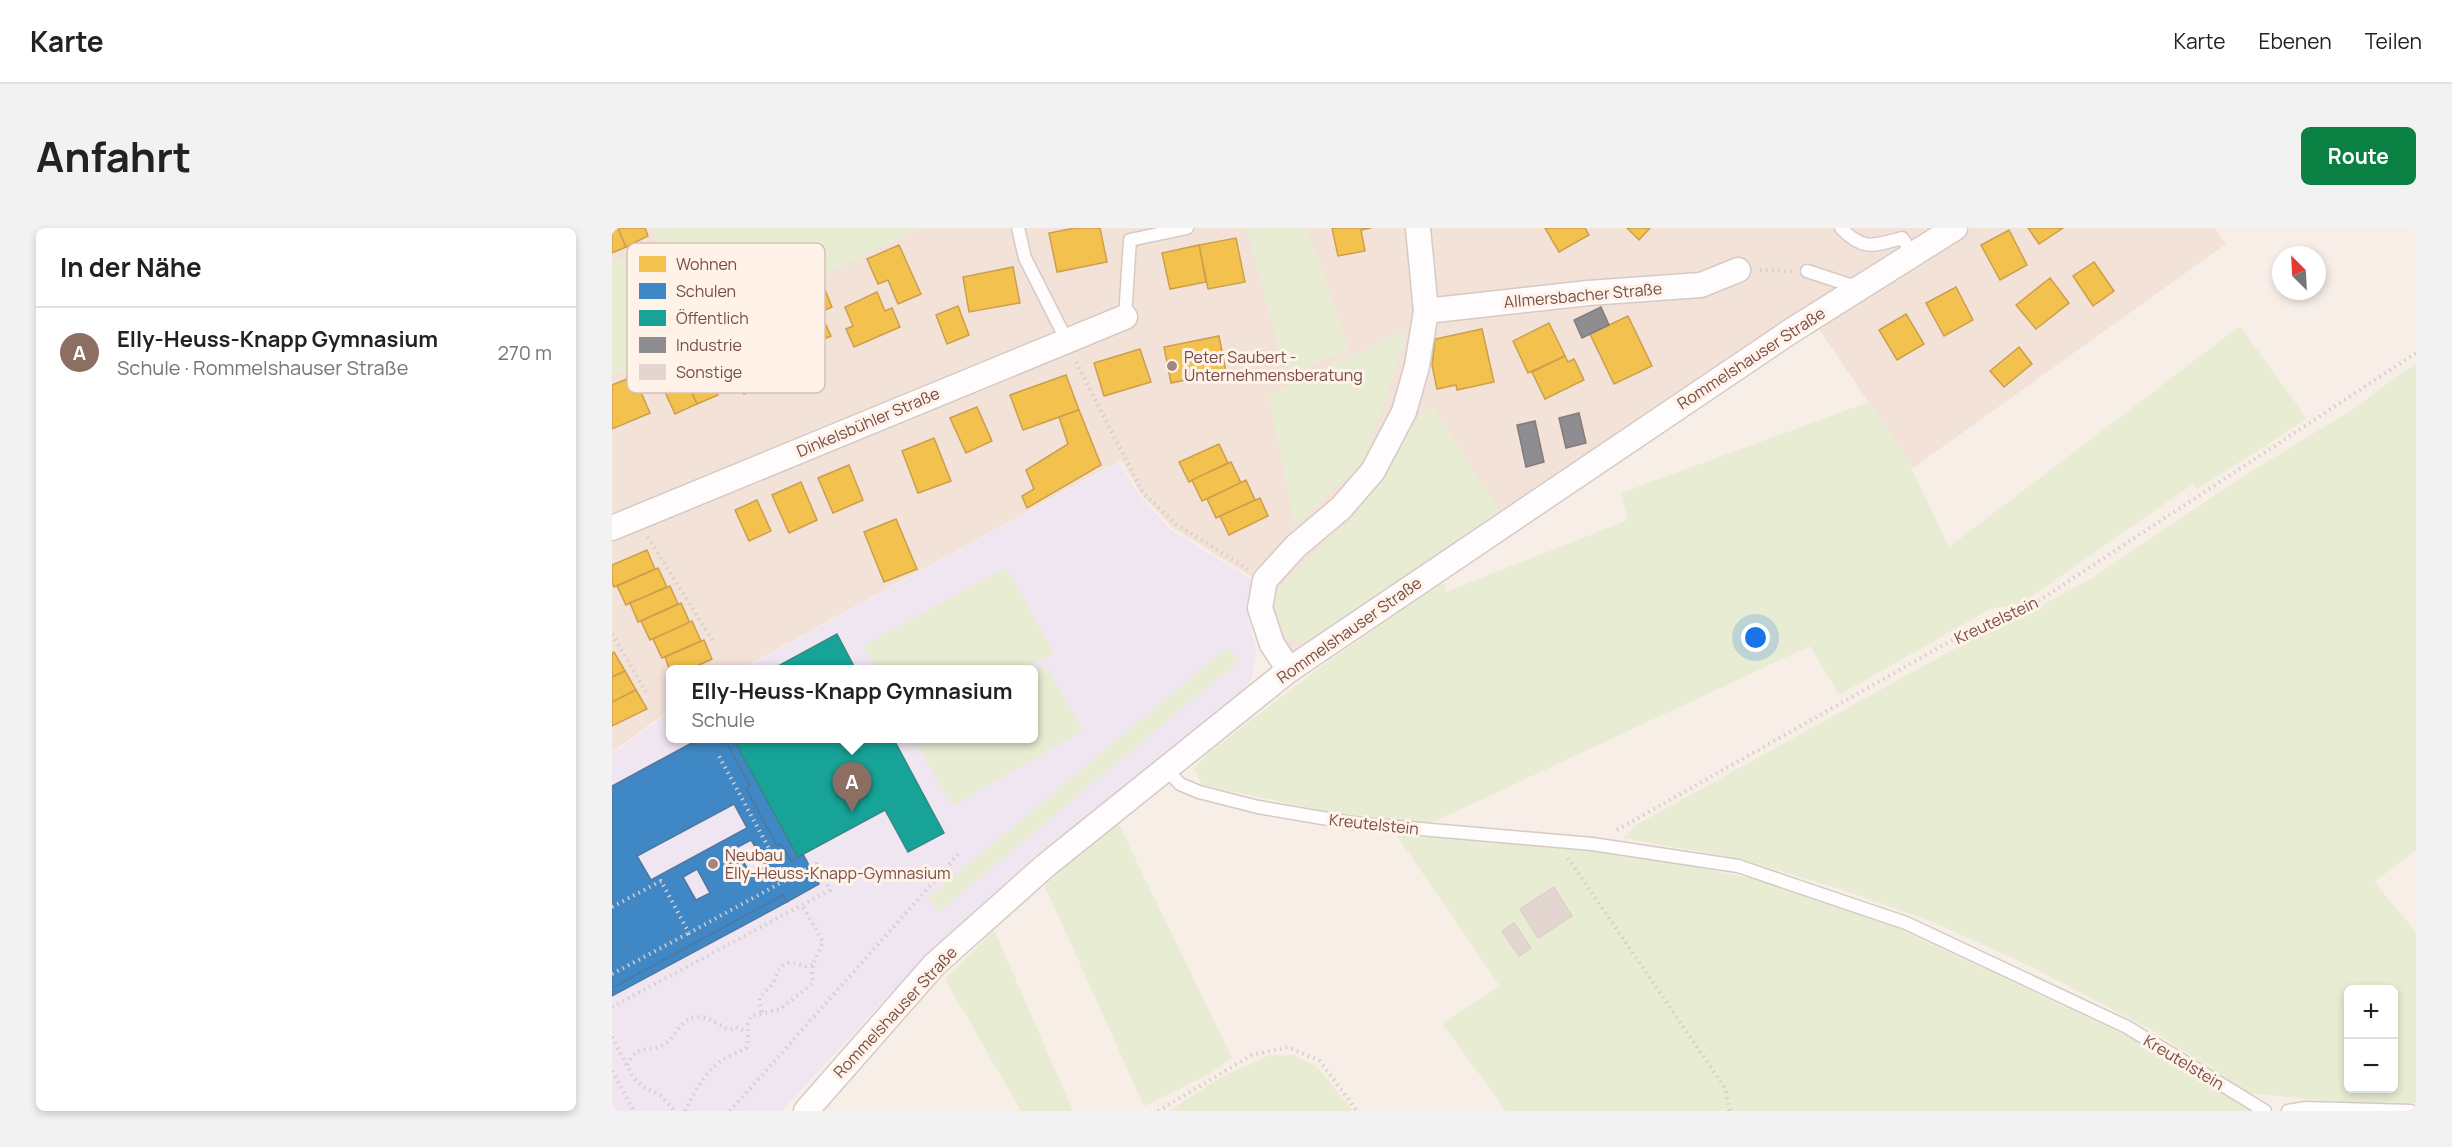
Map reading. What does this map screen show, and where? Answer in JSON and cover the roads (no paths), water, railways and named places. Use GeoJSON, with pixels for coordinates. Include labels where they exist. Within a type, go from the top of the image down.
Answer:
{"type":"FeatureCollection","features":[{"type":"Feature","properties":{"kind":"street"},"geometry":{"type":"LineString","coordinates":[[1289,670],[1272,644],[1260,608],[1265,580],[1296,546],[1341,508],[1373,471],[1404,412],[1417,366],[1426,311],[1418,228]]}},
{"type":"Feature","properties":{"kind":"street","name":"Rommelshauser Straße"},"geometry":{"type":"LineString","coordinates":[[806,1111],[934,965],[1045,866],[1289,670],[1542,497],[1859,288],[1955,228]]}},
{"type":"Feature","properties":{"kind":"street","name":"Allmersbacher Straße"},"geometry":{"type":"LineString","coordinates":[[1426,311],[1588,293],[1701,285],[1738,270]]}},
{"type":"Feature","properties":{"kind":"street","name":"Dinkelsbühler Straße"},"geometry":{"type":"LineString","coordinates":[[612,528],[1066,339],[1125,317]]}},
{"type":"Feature","properties":{"kind":"lane"},"geometry":{"type":"LineString","coordinates":[[1018,228],[1025,258],[1066,339]]}},
{"type":"Feature","properties":{"kind":"lane"},"geometry":{"type":"LineString","coordinates":[[1125,317],[1130,240],[1187,228]]}},
{"type":"Feature","properties":{"kind":"lane"},"geometry":{"type":"LineString","coordinates":[[1841,228],[1854,242],[1875,246],[1902,238],[1913,254]]}},
{"type":"Feature","properties":{"kind":"lane"},"geometry":{"type":"LineString","coordinates":[[1807,271],[1859,288]]}},
{"type":"Feature","properties":{"kind":"lane","name":"Kreutelstein"},"geometry":{"type":"LineString","coordinates":[[1166,769],[1180,784],[1199,792],[1258,807],[1352,823],[1592,844],[1738,866],[1906,923],[2127,1027],[2265,1111]]}},
{"type":"Feature","properties":{"kind":"lane"},"geometry":{"type":"LineString","coordinates":[[2288,1111],[2306,1108],[2411,1111]]}},
{"type":"Feature","properties":{"kind":"place","name":"Peter Saubert - Unternehmensberatung"},"geometry":{"type":"Point","coordinates":[1172,366]}},
{"type":"Feature","properties":{"kind":"place","name":"Elly-Heuss-Knapp Gymnasium"},"geometry":{"type":"Point","coordinates":[852,812]}},
{"type":"Feature","properties":{"kind":"place","name":"Neubau Elly-Heuss-Knapp-Gymnasium"},"geometry":{"type":"Point","coordinates":[713,864]}}]}
